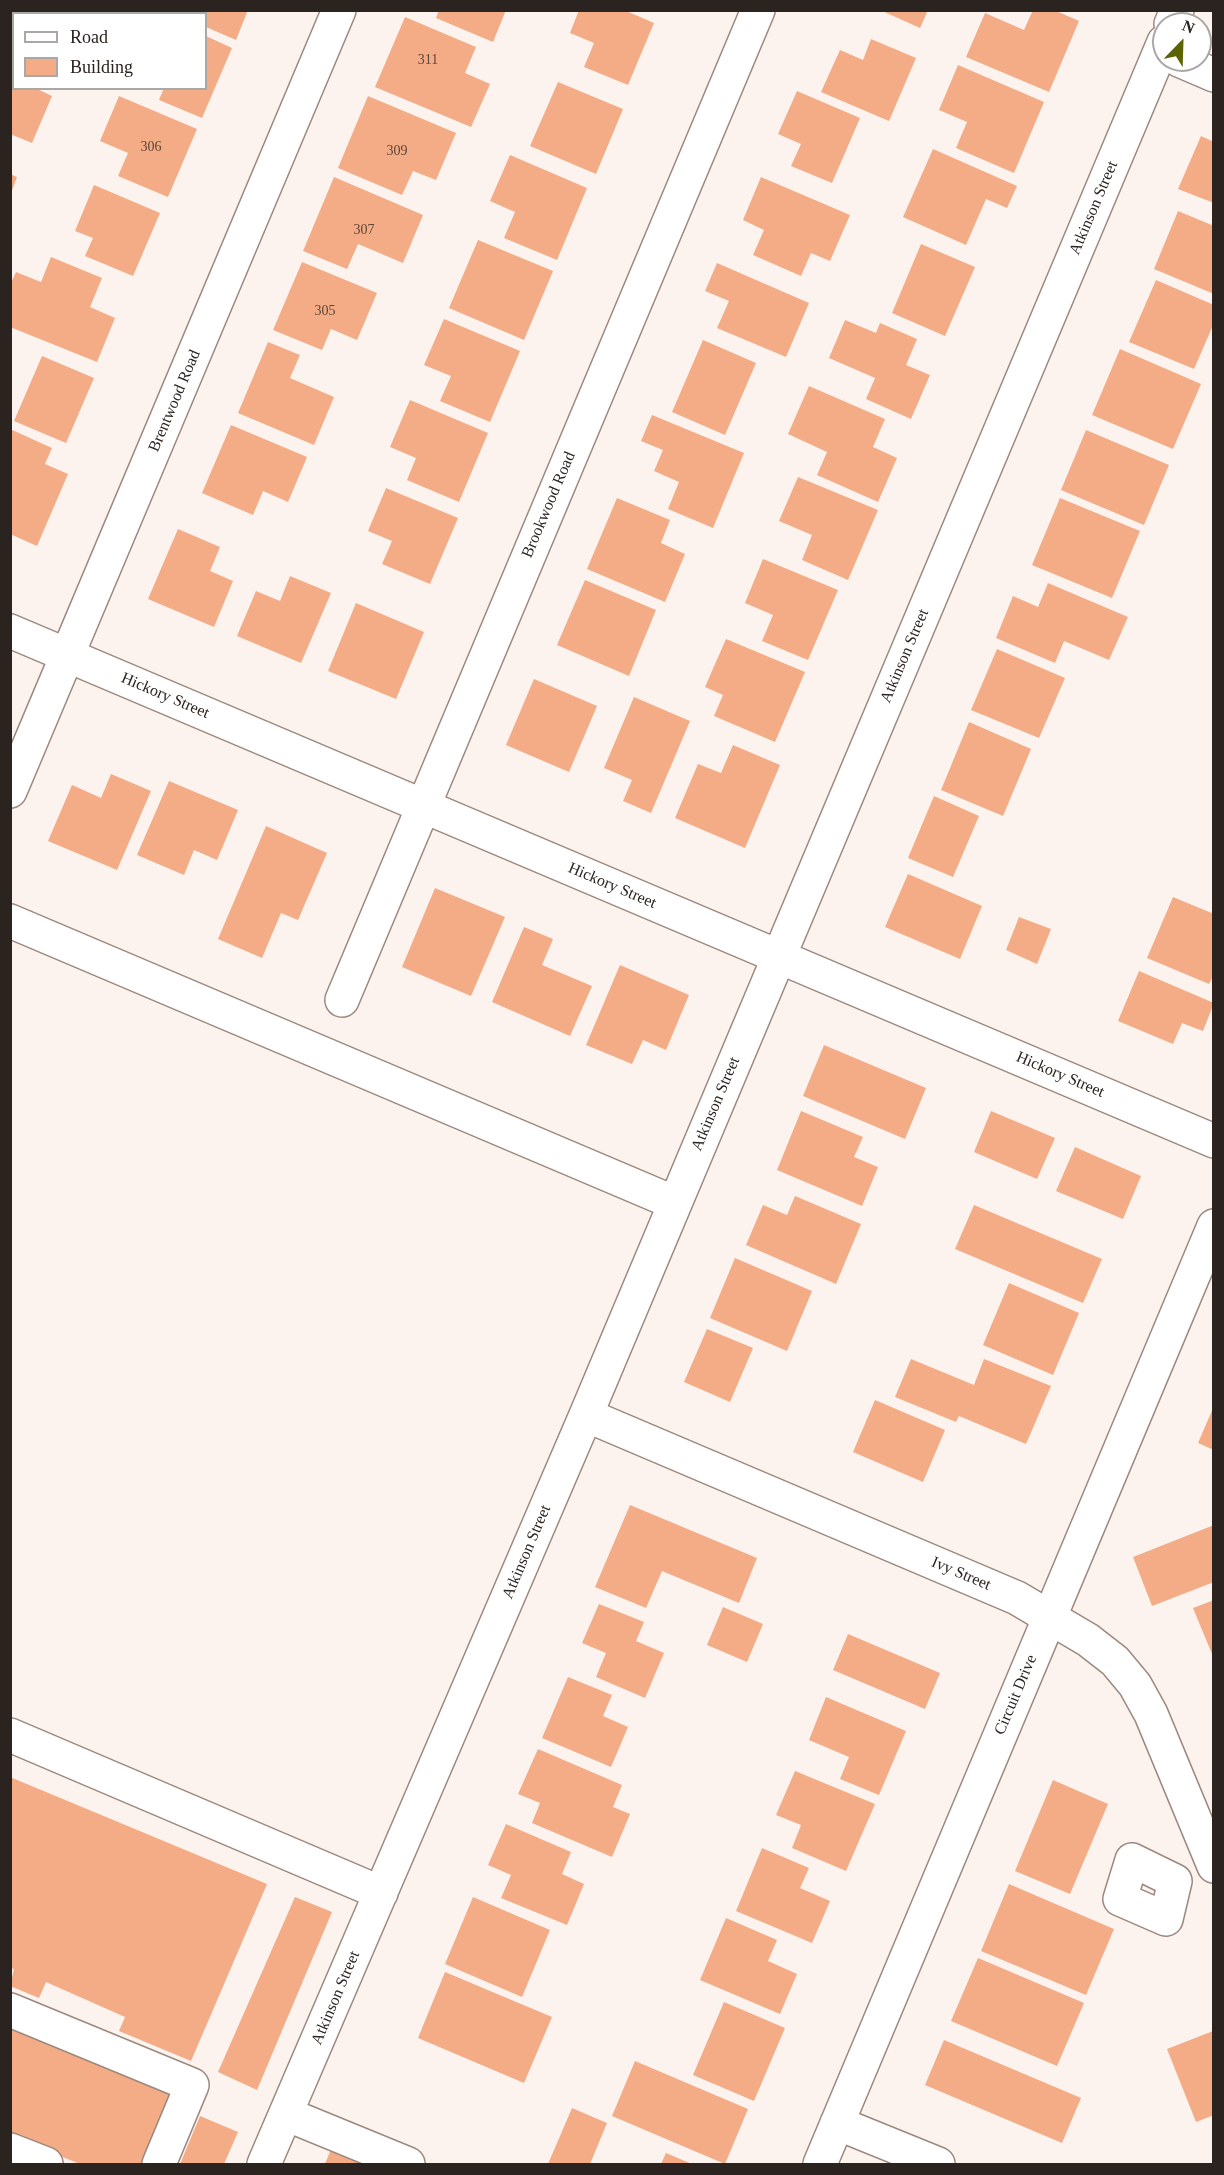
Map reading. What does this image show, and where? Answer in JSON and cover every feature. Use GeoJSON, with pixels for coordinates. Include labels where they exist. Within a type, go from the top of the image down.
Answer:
{"type":"FeatureCollection","features":[{"type":"Feature","properties":{"kind":"street","name":"Brentwood Road"},"geometry":{"type":"LineString","coordinates":[[10,791],[339,10]]}},
{"type":"Feature","properties":{"kind":"street","name":"Brookwood Road"},"geometry":{"type":"LineString","coordinates":[[342,1000],[758,10]]}},
{"type":"Feature","properties":{"kind":"street","name":"Atkinson Street"},"geometry":{"type":"LineString","coordinates":[[264,2164],[586,1415],[778,956],[1157,72]]}},
{"type":"Feature","properties":{"kind":"street","name":"Hickory Street"},"geometry":{"type":"LineString","coordinates":[[10,631],[1214,1141]]}},
{"type":"Feature","properties":{"kind":"street"},"geometry":{"type":"LineString","coordinates":[[10,921],[675,1203]]}},
{"type":"Feature","properties":{"kind":"street","name":"Circuit Drive"},"geometry":{"type":"LineString","coordinates":[[820,2164],[1214,1226]]}},
{"type":"Feature","properties":{"kind":"street","name":"Ivy Street"},"geometry":{"type":"LineString","coordinates":[[586,1415],[1017,1598],[1050,1615],[1088,1640],[1115,1661],[1135,1685],[1151,1714],[1214,1867]]}},
{"type":"Feature","properties":{"kind":"street"},"geometry":{"type":"LineString","coordinates":[[10,1735],[381,1893]]}},
{"type":"Feature","properties":{"kind":"street"},"geometry":{"type":"LineString","coordinates":[[1175,1881],[1214,1867]]}},
{"type":"Feature","properties":{"kind":"street"},"geometry":{"type":"LineString","coordinates":[[10,2010],[192,2085],[159,2164]]}},
{"type":"Feature","properties":{"kind":"street"},"geometry":{"type":"LineString","coordinates":[[286,2114],[408,2164]]}},
{"type":"Feature","properties":{"kind":"street"},"geometry":{"type":"LineString","coordinates":[[837,2123],[938,2164]]}},
{"type":"Feature","properties":{"kind":"street"},"geometry":{"type":"LineString","coordinates":[[10,2150],[46,2164]]}},
{"type":"Feature","properties":{"kind":"building"},"geometry":{"type":"Polygon","coordinates":[[[10,10],[76,10],[81,12],[12,12],[12,38],[10,38],[10,10]]]}},
{"type":"Feature","properties":{"kind":"building"},"geometry":{"type":"Polygon","coordinates":[[[167,10],[248,10],[236,40],[207,27],[207,12],[170,12],[167,10]]]}},
{"type":"Feature","properties":{"kind":"building"},"geometry":{"type":"Polygon","coordinates":[[[439,10],[506,10],[493,42],[436,18],[439,10]]]}},
{"type":"Feature","properties":{"kind":"building"},"geometry":{"type":"Polygon","coordinates":[[[579,10],[624,10],[654,23],[628,85],[584,67],[594,43],[570,33],[579,10]]]}},
{"type":"Feature","properties":{"kind":"building"},"geometry":{"type":"Polygon","coordinates":[[[880,10],[928,10],[920,28],[880,10]]]}},
{"type":"Feature","properties":{"kind":"building"},"geometry":{"type":"Polygon","coordinates":[[[1033,10],[1054,10],[1079,21],[1049,92],[966,57],[985,13],[1024,30],[1033,10]]]}},
{"type":"Feature","properties":{"kind":"building"},"geometry":{"type":"Polygon","coordinates":[[[405,17],[476,47],[465,73],[490,84],[471,127],[375,87],[405,17]]]}},
{"type":"Feature","properties":{"kind":"building"},"geometry":{"type":"Polygon","coordinates":[[[207,36],[232,48],[202,118],[159,100],[163,90],[207,90],[207,36]]]}},
{"type":"Feature","properties":{"kind":"building"},"geometry":{"type":"Polygon","coordinates":[[[871,39],[916,58],[889,121],[821,92],[840,50],[863,60],[871,39]]]}},
{"type":"Feature","properties":{"kind":"building"},"geometry":{"type":"Polygon","coordinates":[[[10,50],[12,50],[12,90],[39,90],[52,96],[32,143],[10,134],[10,50]]]}},
{"type":"Feature","properties":{"kind":"building"},"geometry":{"type":"Polygon","coordinates":[[[958,65],[1044,102],[1014,173],[956,148],[967,122],[939,110],[958,65]]]}},
{"type":"Feature","properties":{"kind":"building"},"geometry":{"type":"Polygon","coordinates":[[[558,82],[623,109],[596,174],[530,146],[558,82]]]}},
{"type":"Feature","properties":{"kind":"building"},"geometry":{"type":"Polygon","coordinates":[[[797,91],[860,118],[832,183],[791,166],[801,144],[778,134],[797,91]]]}},
{"type":"Feature","properties":{"kind":"building"},"geometry":{"type":"Polygon","coordinates":[[[119,96],[197,129],[168,197],[118,176],[128,153],[100,141],[119,96]]]}},
{"type":"Feature","properties":{"kind":"building"},"geometry":{"type":"Polygon","coordinates":[[[368,96],[456,133],[436,180],[413,171],[402,195],[338,168],[368,96]]]}},
{"type":"Feature","properties":{"kind":"building"},"geometry":{"type":"Polygon","coordinates":[[[1201,136],[1214,142],[1214,203],[1178,189],[1201,136]]]}},
{"type":"Feature","properties":{"kind":"building"},"geometry":{"type":"Polygon","coordinates":[[[933,149],[1017,186],[1007,208],[986,199],[966,245],[903,217],[933,149]]]}},
{"type":"Feature","properties":{"kind":"building"},"geometry":{"type":"Polygon","coordinates":[[[510,155],[587,188],[557,260],[504,238],[515,212],[490,201],[510,155]]]}},
{"type":"Feature","properties":{"kind":"building"},"geometry":{"type":"Polygon","coordinates":[[[10,174],[17,177],[11,193],[10,193],[10,174]]]}},
{"type":"Feature","properties":{"kind":"building"},"geometry":{"type":"Polygon","coordinates":[[[334,177],[423,215],[403,263],[358,244],[347,269],[303,251],[334,177]]]}},
{"type":"Feature","properties":{"kind":"building"},"geometry":{"type":"Polygon","coordinates":[[[761,177],[850,215],[830,261],[811,253],[801,276],[753,255],[764,230],[743,220],[761,177]]]}},
{"type":"Feature","properties":{"kind":"building"},"geometry":{"type":"Polygon","coordinates":[[[94,185],[160,213],[133,276],[85,256],[93,238],[75,231],[94,185]]]}},
{"type":"Feature","properties":{"kind":"building"},"geometry":{"type":"Polygon","coordinates":[[[1178,211],[1214,226],[1214,294],[1154,269],[1178,211]]]}},
{"type":"Feature","properties":{"kind":"building"},"geometry":{"type":"Polygon","coordinates":[[[478,240],[553,271],[524,340],[449,308],[478,240]]]}},
{"type":"Feature","properties":{"kind":"building"},"geometry":{"type":"Polygon","coordinates":[[[921,244],[975,267],[945,336],[892,313],[921,244]]]}},
{"type":"Feature","properties":{"kind":"building"},"geometry":{"type":"Polygon","coordinates":[[[51,257],[102,278],[90,307],[115,318],[97,362],[10,327],[10,285],[16,272],[41,282],[51,257]]]}},
{"type":"Feature","properties":{"kind":"building"},"geometry":{"type":"Polygon","coordinates":[[[302,262],[377,293],[357,340],[331,329],[322,350],[273,330],[302,262]]]}},
{"type":"Feature","properties":{"kind":"building"},"geometry":{"type":"Polygon","coordinates":[[[717,263],[809,303],[786,357],[717,328],[729,301],[705,291],[717,263]]]}},
{"type":"Feature","properties":{"kind":"building"},"geometry":{"type":"Polygon","coordinates":[[[1156,280],[1214,305],[1214,323],[1194,369],[1129,342],[1156,280]]]}},
{"type":"Feature","properties":{"kind":"building"},"geometry":{"type":"Polygon","coordinates":[[[444,319],[520,351],[490,422],[440,401],[451,376],[424,365],[444,319]]]}},
{"type":"Feature","properties":{"kind":"building"},"geometry":{"type":"Polygon","coordinates":[[[845,320],[876,333],[880,323],[917,339],[906,365],[930,375],[911,419],[866,399],[875,378],[829,358],[845,320]]]}},
{"type":"Feature","properties":{"kind":"building"},"geometry":{"type":"Polygon","coordinates":[[[703,340],[756,363],[725,435],[672,412],[703,340]]]}},
{"type":"Feature","properties":{"kind":"building"},"geometry":{"type":"Polygon","coordinates":[[[268,342],[300,355],[290,378],[334,397],[314,445],[238,413],[268,342]]]}},
{"type":"Feature","properties":{"kind":"building"},"geometry":{"type":"Polygon","coordinates":[[[1120,349],[1201,384],[1173,449],[1092,415],[1120,349]]]}},
{"type":"Feature","properties":{"kind":"building"},"geometry":{"type":"Polygon","coordinates":[[[42,356],[94,378],[66,443],[14,421],[42,356]]]}},
{"type":"Feature","properties":{"kind":"building"},"geometry":{"type":"Polygon","coordinates":[[[809,386],[885,419],[873,447],[897,458],[878,502],[817,475],[827,452],[788,434],[809,386]]]}},
{"type":"Feature","properties":{"kind":"building"},"geometry":{"type":"Polygon","coordinates":[[[410,400],[488,433],[459,502],[407,480],[416,458],[390,447],[410,400]]]}},
{"type":"Feature","properties":{"kind":"building"},"geometry":{"type":"Polygon","coordinates":[[[652,415],[744,453],[713,528],[668,509],[679,482],[654,471],[663,450],[641,441],[652,415]]]}},
{"type":"Feature","properties":{"kind":"building"},"geometry":{"type":"Polygon","coordinates":[[[231,425],[307,457],[288,502],[263,491],[253,515],[202,493],[231,425]]]}},
{"type":"Feature","properties":{"kind":"building"},"geometry":{"type":"Polygon","coordinates":[[[10,429],[52,448],[45,464],[68,474],[37,546],[10,534],[10,429]]]}},
{"type":"Feature","properties":{"kind":"building"},"geometry":{"type":"Polygon","coordinates":[[[1086,430],[1169,465],[1144,525],[1061,490],[1086,430]]]}},
{"type":"Feature","properties":{"kind":"building"},"geometry":{"type":"Polygon","coordinates":[[[798,477],[878,510],[848,580],[802,560],[812,535],[779,521],[798,477]]]}},
{"type":"Feature","properties":{"kind":"building"},"geometry":{"type":"Polygon","coordinates":[[[386,488],[458,518],[430,584],[382,564],[392,541],[368,531],[386,488]]]}},
{"type":"Feature","properties":{"kind":"building"},"geometry":{"type":"Polygon","coordinates":[[[617,498],[670,520],[661,543],[685,554],[665,602],[587,569],[617,498]]]}},
{"type":"Feature","properties":{"kind":"building"},"geometry":{"type":"Polygon","coordinates":[[[1060,498],[1140,531],[1112,598],[1032,565],[1060,498]]]}},
{"type":"Feature","properties":{"kind":"building"},"geometry":{"type":"Polygon","coordinates":[[[178,529],[220,547],[210,571],[233,581],[214,627],[148,599],[178,529]]]}},
{"type":"Feature","properties":{"kind":"building"},"geometry":{"type":"Polygon","coordinates":[[[763,559],[838,590],[808,660],[762,641],[773,615],[745,603],[763,559]]]}},
{"type":"Feature","properties":{"kind":"building"},"geometry":{"type":"Polygon","coordinates":[[[290,576],[331,593],[301,663],[237,636],[256,591],[280,601],[290,576]]]}},
{"type":"Feature","properties":{"kind":"building"},"geometry":{"type":"Polygon","coordinates":[[[585,580],[656,610],[629,676],[557,645],[585,580]]]}},
{"type":"Feature","properties":{"kind":"building"},"geometry":{"type":"Polygon","coordinates":[[[1048,583],[1128,617],[1109,660],[1064,641],[1055,663],[996,638],[1013,596],[1038,607],[1048,583]]]}},
{"type":"Feature","properties":{"kind":"building"},"geometry":{"type":"Polygon","coordinates":[[[356,603],[424,632],[396,699],[328,671],[356,603]]]}},
{"type":"Feature","properties":{"kind":"building"},"geometry":{"type":"Polygon","coordinates":[[[726,639],[805,672],[775,742],[714,716],[723,695],[705,687],[726,639]]]}},
{"type":"Feature","properties":{"kind":"building"},"geometry":{"type":"Polygon","coordinates":[[[997,649],[1065,678],[1039,738],[971,710],[997,649]]]}},
{"type":"Feature","properties":{"kind":"building"},"geometry":{"type":"Polygon","coordinates":[[[534,679],[597,706],[569,772],[506,745],[534,679]]]}},
{"type":"Feature","properties":{"kind":"building"},"geometry":{"type":"Polygon","coordinates":[[[634,697],[690,721],[651,813],[623,801],[632,780],[604,768],[634,697]]]}},
{"type":"Feature","properties":{"kind":"building"},"geometry":{"type":"Polygon","coordinates":[[[969,722],[1031,749],[1003,816],[941,790],[969,722]]]}},
{"type":"Feature","properties":{"kind":"building"},"geometry":{"type":"Polygon","coordinates":[[[733,745],[780,765],[745,848],[675,818],[698,764],[721,773],[733,745]]]}},
{"type":"Feature","properties":{"kind":"building"},"geometry":{"type":"Polygon","coordinates":[[[111,774],[151,791],[117,870],[48,841],[72,785],[101,798],[111,774]]]}},
{"type":"Feature","properties":{"kind":"building"},"geometry":{"type":"Polygon","coordinates":[[[169,781],[238,810],[217,860],[194,850],[184,875],[137,855],[169,781]]]}},
{"type":"Feature","properties":{"kind":"building"},"geometry":{"type":"Polygon","coordinates":[[[934,796],[979,816],[953,877],[908,858],[934,796]]]}},
{"type":"Feature","properties":{"kind":"building"},"geometry":{"type":"Polygon","coordinates":[[[266,826],[327,853],[298,920],[281,913],[262,958],[218,939],[266,826]]]}},
{"type":"Feature","properties":{"kind":"building"},"geometry":{"type":"Polygon","coordinates":[[[908,874],[982,906],[960,959],[885,927],[908,874]]]}},
{"type":"Feature","properties":{"kind":"building"},"geometry":{"type":"Polygon","coordinates":[[[435,888],[505,917],[471,996],[402,967],[435,888]]]}},
{"type":"Feature","properties":{"kind":"building"},"geometry":{"type":"Polygon","coordinates":[[[1173,897],[1214,914],[1214,974],[1209,984],[1147,958],[1173,897]]]}},
{"type":"Feature","properties":{"kind":"building"},"geometry":{"type":"Polygon","coordinates":[[[1019,917],[1051,929],[1037,964],[1006,950],[1019,917]]]}},
{"type":"Feature","properties":{"kind":"building"},"geometry":{"type":"Polygon","coordinates":[[[524,927],[553,939],[542,965],[592,986],[570,1036],[492,1002],[524,927]]]}},
{"type":"Feature","properties":{"kind":"building"},"geometry":{"type":"Polygon","coordinates":[[[620,965],[689,995],[666,1050],[643,1040],[632,1064],[586,1045],[620,965]]]}},
{"type":"Feature","properties":{"kind":"building"},"geometry":{"type":"Polygon","coordinates":[[[1139,971],[1214,1003],[1203,1031],[1182,1023],[1173,1044],[1118,1021],[1139,971]]]}},
{"type":"Feature","properties":{"kind":"building"},"geometry":{"type":"Polygon","coordinates":[[[824,1045],[926,1088],[905,1139],[803,1096],[824,1045]]]}},
{"type":"Feature","properties":{"kind":"building"},"geometry":{"type":"Polygon","coordinates":[[[801,1111],[863,1137],[854,1157],[878,1167],[862,1206],[777,1170],[801,1111]]]}},
{"type":"Feature","properties":{"kind":"building"},"geometry":{"type":"Polygon","coordinates":[[[991,1111],[1055,1138],[1037,1179],[974,1152],[991,1111]]]}},
{"type":"Feature","properties":{"kind":"building"},"geometry":{"type":"Polygon","coordinates":[[[1075,1147],[1141,1176],[1123,1219],[1056,1191],[1075,1147]]]}},
{"type":"Feature","properties":{"kind":"building"},"geometry":{"type":"Polygon","coordinates":[[[795,1196],[861,1224],[836,1284],[746,1245],[763,1205],[787,1215],[795,1196]]]}},
{"type":"Feature","properties":{"kind":"building"},"geometry":{"type":"Polygon","coordinates":[[[974,1205],[1102,1259],[1083,1303],[955,1249],[974,1205]]]}},
{"type":"Feature","properties":{"kind":"building"},"geometry":{"type":"Polygon","coordinates":[[[735,1258],[812,1291],[787,1351],[710,1318],[735,1258]]]}},
{"type":"Feature","properties":{"kind":"building"},"geometry":{"type":"Polygon","coordinates":[[[1009,1283],[1079,1313],[1053,1375],[983,1345],[1009,1283]]]}},
{"type":"Feature","properties":{"kind":"building"},"geometry":{"type":"Polygon","coordinates":[[[707,1329],[753,1348],[730,1402],[684,1382],[707,1329]]]}},
{"type":"Feature","properties":{"kind":"building"},"geometry":{"type":"Polygon","coordinates":[[[911,1359],[974,1385],[984,1359],[1051,1386],[1026,1444],[959,1416],[956,1422],[895,1397],[911,1359]]]}},
{"type":"Feature","properties":{"kind":"building"},"geometry":{"type":"Polygon","coordinates":[[[875,1400],[945,1430],[923,1482],[853,1452],[875,1400]]]}},
{"type":"Feature","properties":{"kind":"building"},"geometry":{"type":"Polygon","coordinates":[[[1214,1406],[1214,1450],[1198,1443],[1214,1406]]]}},
{"type":"Feature","properties":{"kind":"building"},"geometry":{"type":"Polygon","coordinates":[[[630,1505],[757,1558],[739,1603],[662,1571],[646,1608],[595,1587],[630,1505]]]}},
{"type":"Feature","properties":{"kind":"building"},"geometry":{"type":"Polygon","coordinates":[[[1214,1525],[1214,1582],[1152,1606],[1133,1557],[1214,1525]]]}},
{"type":"Feature","properties":{"kind":"building"},"geometry":{"type":"Polygon","coordinates":[[[1214,1600],[1214,1653],[1212,1654],[1193,1608],[1214,1600]]]}},
{"type":"Feature","properties":{"kind":"building"},"geometry":{"type":"Polygon","coordinates":[[[599,1604],[644,1622],[636,1641],[664,1653],[645,1698],[596,1677],[606,1653],[582,1643],[599,1604]]]}},
{"type":"Feature","properties":{"kind":"building"},"geometry":{"type":"Polygon","coordinates":[[[723,1607],[763,1624],[747,1662],[707,1645],[723,1607]]]}},
{"type":"Feature","properties":{"kind":"building"},"geometry":{"type":"Polygon","coordinates":[[[848,1634],[940,1673],[925,1709],[833,1670],[848,1634]]]}},
{"type":"Feature","properties":{"kind":"building"},"geometry":{"type":"Polygon","coordinates":[[[568,1677],[612,1695],[603,1716],[628,1727],[611,1767],[542,1738],[568,1677]]]}},
{"type":"Feature","properties":{"kind":"building"},"geometry":{"type":"Polygon","coordinates":[[[826,1697],[906,1731],[879,1795],[840,1779],[849,1757],[809,1740],[826,1697]]]}},
{"type":"Feature","properties":{"kind":"building"},"geometry":{"type":"Polygon","coordinates":[[[538,1749],[622,1785],[613,1807],[630,1814],[612,1857],[532,1823],[540,1803],[518,1794],[538,1749]]]}},
{"type":"Feature","properties":{"kind":"building"},"geometry":{"type":"Polygon","coordinates":[[[795,1771],[875,1804],[846,1871],[792,1848],[801,1825],[776,1815],[795,1771]]]}},
{"type":"Feature","properties":{"kind":"building"},"geometry":{"type":"Polygon","coordinates":[[[10,1777],[267,1884],[191,2061],[119,2031],[125,2017],[46,1982],[39,1998],[10,1986],[14,1969],[10,1968],[10,1777]]]}},
{"type":"Feature","properties":{"kind":"building"},"geometry":{"type":"Polygon","coordinates":[[[1053,1780],[1108,1804],[1070,1894],[1015,1871],[1053,1780]]]}},
{"type":"Feature","properties":{"kind":"building"},"geometry":{"type":"Polygon","coordinates":[[[506,1824],[571,1852],[562,1874],[584,1884],[567,1925],[501,1898],[511,1875],[488,1865],[506,1824]]]}},
{"type":"Feature","properties":{"kind":"building"},"geometry":{"type":"Polygon","coordinates":[[[762,1848],[809,1868],[800,1888],[830,1901],[812,1943],[736,1911],[762,1848]]]}},
{"type":"Feature","properties":{"kind":"building"},"geometry":{"type":"Polygon","coordinates":[[[1009,1884],[1114,1929],[1086,1995],[981,1951],[1009,1884]]]}},
{"type":"Feature","properties":{"kind":"building"},"geometry":{"type":"Polygon","coordinates":[[[295,1897],[332,1912],[257,2090],[218,2072],[295,1897]]]}},
{"type":"Feature","properties":{"kind":"building"},"geometry":{"type":"Polygon","coordinates":[[[473,1897],[550,1930],[522,1997],[445,1964],[473,1897]]]}},
{"type":"Feature","properties":{"kind":"building"},"geometry":{"type":"Polygon","coordinates":[[[726,1918],[777,1940],[768,1961],[797,1974],[780,2014],[700,1980],[726,1918]]]}},
{"type":"Feature","properties":{"kind":"building"},"geometry":{"type":"Polygon","coordinates":[[[978,1958],[1084,2003],[1057,2066],[951,2021],[978,1958]]]}},
{"type":"Feature","properties":{"kind":"building"},"geometry":{"type":"Polygon","coordinates":[[[445,1972],[552,2017],[524,2083],[418,2038],[445,1972]]]}},
{"type":"Feature","properties":{"kind":"building"},"geometry":{"type":"Polygon","coordinates":[[[724,2002],[785,2028],[754,2101],[693,2075],[724,2002]]]}},
{"type":"Feature","properties":{"kind":"building"},"geometry":{"type":"Polygon","coordinates":[[[10,2029],[172,2095],[144,2164],[80,2164],[10,2136],[10,2029]]]}},
{"type":"Feature","properties":{"kind":"building"},"geometry":{"type":"Polygon","coordinates":[[[1213,2031],[1214,2115],[1196,2122],[1167,2049],[1213,2031]]]}},
{"type":"Feature","properties":{"kind":"building"},"geometry":{"type":"Polygon","coordinates":[[[944,2040],[1081,2098],[1062,2143],[925,2085],[944,2040]]]}},
{"type":"Feature","properties":{"kind":"building"},"geometry":{"type":"Polygon","coordinates":[[[635,2061],[748,2109],[725,2164],[612,2116],[635,2061]]]}},
{"type":"Feature","properties":{"kind":"building"},"geometry":{"type":"Polygon","coordinates":[[[572,2108],[607,2123],[590,2164],[548,2164],[572,2108]]]}},
{"type":"Feature","properties":{"kind":"building"},"geometry":{"type":"Polygon","coordinates":[[[200,2116],[238,2132],[224,2164],[180,2164],[200,2116]]]}},
{"type":"Feature","properties":{"kind":"building"},"geometry":{"type":"Polygon","coordinates":[[[333,2144],[381,2164],[325,2164],[333,2144]]]}},
{"type":"Feature","properties":{"kind":"building"},"geometry":{"type":"Polygon","coordinates":[[[666,2153],[692,2164],[661,2164],[666,2153]]]}}]}
